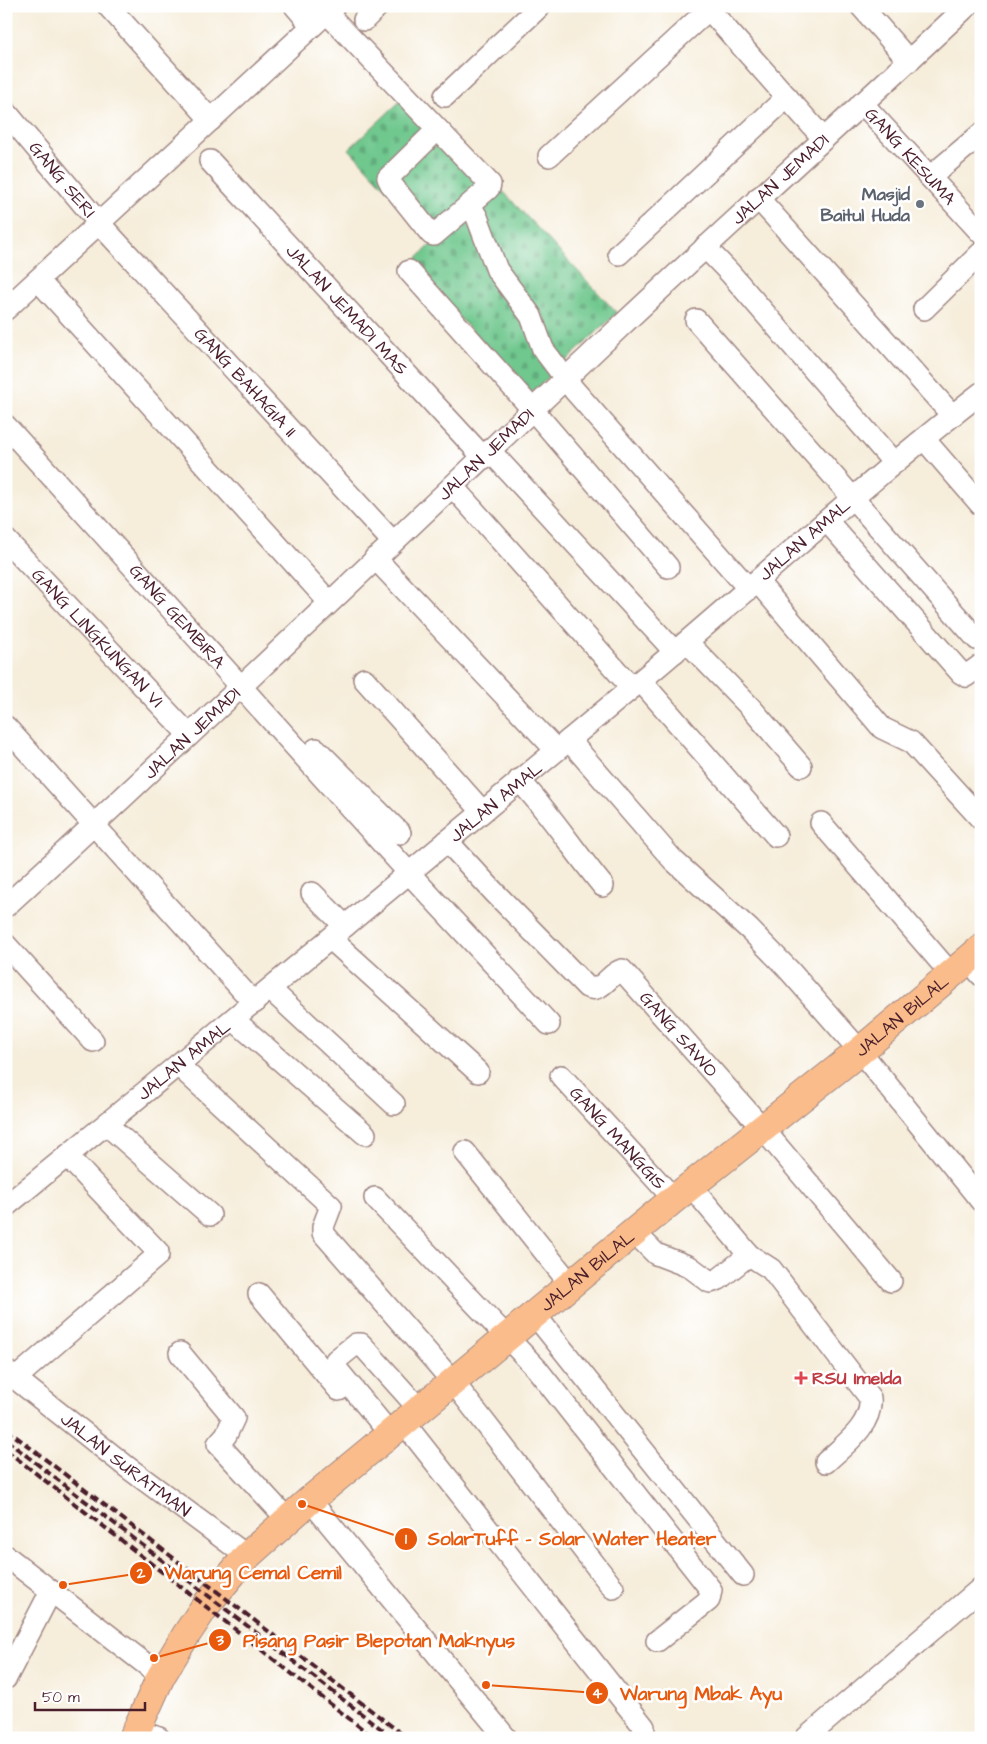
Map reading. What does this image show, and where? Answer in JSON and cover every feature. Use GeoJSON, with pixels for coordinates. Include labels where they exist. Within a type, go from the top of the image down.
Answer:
{"type":"FeatureCollection","features":[{"type":"Feature","properties":{"kind":"main road","name":"JALAN BILAL"},"geometry":{"type":"LineString","coordinates":[[143,1735],[161,1676],[206,1604],[247,1556],[310,1500],[400,1428],[683,1192],[970,964]]}},
{"type":"Feature","properties":{"kind":"street"},"geometry":{"type":"LineString","coordinates":[[108,6],[211,120]]}},
{"type":"Feature","properties":{"kind":"street"},"geometry":{"type":"LineString","coordinates":[[295,6],[324,15],[437,130],[490,184],[489,188],[437,235],[432,235],[389,180],[390,175],[437,130]]}},
{"type":"Feature","properties":{"kind":"street"},"geometry":{"type":"LineString","coordinates":[[445,96],[540,6]]}},
{"type":"Feature","properties":{"kind":"street"},"geometry":{"type":"LineString","coordinates":[[861,6],[909,61]]}},
{"type":"Feature","properties":{"kind":"street","name":"JALAN JEMADI"},"geometry":{"type":"LineString","coordinates":[[6,906],[95,825],[392,541],[453,487],[705,247],[967,6]]}},
{"type":"Feature","properties":{"kind":"street"},"geometry":{"type":"LineString","coordinates":[[549,156],[708,8],[823,138]]}},
{"type":"Feature","properties":{"kind":"street"},"geometry":{"type":"LineString","coordinates":[[6,308],[324,15]]}},
{"type":"Feature","properties":{"kind":"street"},"geometry":{"type":"LineString","coordinates":[[619,254],[787,97]]}},
{"type":"Feature","properties":{"kind":"street","name":"GANG KESUMA"},"geometry":{"type":"LineString","coordinates":[[862,103],[981,233]]}},
{"type":"Feature","properties":{"kind":"street","name":"GANG SERI"},"geometry":{"type":"LineString","coordinates":[[6,112],[99,223]]}},
{"type":"Feature","properties":{"kind":"street"},"geometry":{"type":"LineString","coordinates":[[930,177],[981,134]]}},
{"type":"Feature","properties":{"kind":"street","name":"JALAN JEMADI MAS"},"geometry":{"type":"LineString","coordinates":[[210,161],[487,455],[681,647],[751,708],[801,766]]}},
{"type":"Feature","properties":{"kind":"street"},"geometry":{"type":"LineString","coordinates":[[758,198],[952,415]]}},
{"type":"Feature","properties":{"kind":"street"},"geometry":{"type":"LineString","coordinates":[[470,205],[480,224],[497,270],[531,316],[543,349],[565,379],[882,728],[912,742],[981,819]]}},
{"type":"Feature","properties":{"kind":"street","name":"GANG BAHAGIA II"},"geometry":{"type":"LineString","coordinates":[[99,223],[392,541]]}},
{"type":"Feature","properties":{"kind":"street"},"geometry":{"type":"LineString","coordinates":[[705,247],[730,273],[894,463]]}},
{"type":"Feature","properties":{"kind":"street"},"geometry":{"type":"LineString","coordinates":[[924,309],[981,253]]}},
{"type":"Feature","properties":{"kind":"street"},"geometry":{"type":"LineString","coordinates":[[409,271],[533,410],[668,567]]}},
{"type":"Feature","properties":{"kind":"street"},"geometry":{"type":"LineString","coordinates":[[38,280],[329,602]]}},
{"type":"Feature","properties":{"kind":"street"},"geometry":{"type":"LineString","coordinates":[[696,320],[977,638]]}},
{"type":"Feature","properties":{"kind":"street","name":"JALAN AMAL"},"geometry":{"type":"LineString","coordinates":[[6,1206],[262,997],[519,780],[681,647],[894,463],[981,393]]}},
{"type":"Feature","properties":{"kind":"street","name":"GANG GEMBIRA"},"geometry":{"type":"LineString","coordinates":[[6,426],[244,683],[409,872],[549,1024]]}},
{"type":"Feature","properties":{"kind":"street"},"geometry":{"type":"LineString","coordinates":[[924,439],[981,505]]}},
{"type":"Feature","properties":{"kind":"street"},"geometry":{"type":"LineString","coordinates":[[453,487],[776,836]]}},
{"type":"Feature","properties":{"kind":"street"},"geometry":{"type":"LineString","coordinates":[[827,521],[961,673],[966,676],[981,665]]}},
{"type":"Feature","properties":{"kind":"street","name":"GANG LINGKUNGAN VI"},"geometry":{"type":"LineString","coordinates":[[6,540],[189,735]]}},
{"type":"Feature","properties":{"kind":"street"},"geometry":{"type":"LineString","coordinates":[[375,558],[674,860],[750,930],[788,969],[860,1051],[981,1201]]}},
{"type":"Feature","properties":{"kind":"street"},"geometry":{"type":"LineString","coordinates":[[364,679],[482,811]]}},
{"type":"Feature","properties":{"kind":"street"},"geometry":{"type":"LineString","coordinates":[[244,683],[400,833]]}},
{"type":"Feature","properties":{"kind":"street"},"geometry":{"type":"LineString","coordinates":[[6,727],[95,825],[262,997],[394,1104]]}},
{"type":"Feature","properties":{"kind":"street"},"geometry":{"type":"LineString","coordinates":[[519,780],[551,816],[577,854],[604,886]]}},
{"type":"Feature","properties":{"kind":"street"},"geometry":{"type":"LineString","coordinates":[[821,823],[970,964]]}},
{"type":"Feature","properties":{"kind":"street","name":"GANG SAWO"},"geometry":{"type":"LineString","coordinates":[[447,841],[587,987],[592,989],[598,988],[617,971],[622,970],[763,1129]]}},
{"type":"Feature","properties":{"kind":"street"},"geometry":{"type":"LineString","coordinates":[[312,893],[338,932],[478,1072]]}},
{"type":"Feature","properties":{"kind":"street"},"geometry":{"type":"LineString","coordinates":[[6,944],[94,1041]]}},
{"type":"Feature","properties":{"kind":"street"},"geometry":{"type":"LineString","coordinates":[[234,1020],[364,1134]]}},
{"type":"Feature","properties":{"kind":"street"},"geometry":{"type":"LineString","coordinates":[[178,1066],[331,1206],[323,1227],[323,1233],[454,1382],[613,1588]]}},
{"type":"Feature","properties":{"kind":"street","name":"GANG MANGGIS"},"geometry":{"type":"LineString","coordinates":[[561,1076],[749,1255],[771,1270],[870,1398],[868,1417],[863,1425],[826,1462]]}},
{"type":"Feature","properties":{"kind":"street"},"geometry":{"type":"LineString","coordinates":[[106,1125],[210,1215]]}},
{"type":"Feature","properties":{"kind":"street"},"geometry":{"type":"LineString","coordinates":[[763,1129],[891,1281]]}},
{"type":"Feature","properties":{"kind":"street"},"geometry":{"type":"LineString","coordinates":[[465,1152],[571,1285]]}},
{"type":"Feature","properties":{"kind":"street"},"geometry":{"type":"LineString","coordinates":[[11,1375],[158,1255],[158,1252],[67,1156]]}},
{"type":"Feature","properties":{"kind":"street"},"geometry":{"type":"LineString","coordinates":[[374,1198],[559,1394],[711,1590],[709,1600],[657,1640]]}},
{"type":"Feature","properties":{"kind":"street"},"geometry":{"type":"LineString","coordinates":[[635,1233],[656,1254],[690,1267],[710,1282],[719,1279],[749,1255]]}},
{"type":"Feature","properties":{"kind":"street"},"geometry":{"type":"LineString","coordinates":[[259,1294],[400,1428],[644,1727]]}},
{"type":"Feature","properties":{"kind":"street"},"geometry":{"type":"LineString","coordinates":[[535,1315],[743,1576]]}},
{"type":"Feature","properties":{"kind":"street"},"geometry":{"type":"LineString","coordinates":[[180,1353],[234,1418],[226,1435],[218,1444],[288,1520]]}},
{"type":"Feature","properties":{"kind":"street","name":"JALAN SURATMAN"},"geometry":{"type":"LineString","coordinates":[[11,1375],[127,1467],[247,1556]]}},
{"type":"Feature","properties":{"kind":"street"},"geometry":{"type":"LineString","coordinates":[[310,1500],[506,1738]]}},
{"type":"Feature","properties":{"kind":"street"},"geometry":{"type":"LineString","coordinates":[[6,1556],[161,1676]]}},
{"type":"Feature","properties":{"kind":"street"},"geometry":{"type":"LineString","coordinates":[[806,1738],[981,1588]]}},
{"type":"Feature","properties":{"kind":"street"},"geometry":{"type":"LineString","coordinates":[[6,1678],[51,1591]]}},
{"type":"Feature","properties":{"kind":"green space"},"geometry":{"type":"Polygon","coordinates":[[[410,92],[617,313],[531,394],[410,265],[435,241],[349,149],[410,92]]]}},
{"type":"Feature","properties":{"kind":"railway"},"geometry":{"type":"LineString","coordinates":[[6,1429],[407,1738]]}},
{"type":"Feature","properties":{"kind":"railway"},"geometry":{"type":"LineString","coordinates":[[6,1440],[393,1738]]}},
{"type":"Feature","properties":{"kind":"railway"},"geometry":{"type":"LineString","coordinates":[[6,1450],[374,1738]]}},
{"type":"Feature","properties":{"kind":"place","name":"Masjid Baitul Huda"},"geometry":{"type":"Point","coordinates":[920,204]}},
{"type":"Feature","properties":{"kind":"place","name":"RSU Imelda"},"geometry":{"type":"Point","coordinates":[801,1378]}},
{"type":"Feature","properties":{"kind":"place","name":"SolarTuff - Solar Water Heater"},"geometry":{"type":"Point","coordinates":[302,1504]}},
{"type":"Feature","properties":{"kind":"place","name":"Warung Cemal Cemil"},"geometry":{"type":"Point","coordinates":[63,1585]}},
{"type":"Feature","properties":{"kind":"place","name":"Pisang Pasir Blepotan Maknyus"},"geometry":{"type":"Point","coordinates":[154,1658]}},
{"type":"Feature","properties":{"kind":"place","name":"Warung Mbak Ayu"},"geometry":{"type":"Point","coordinates":[486,1685]}}]}
